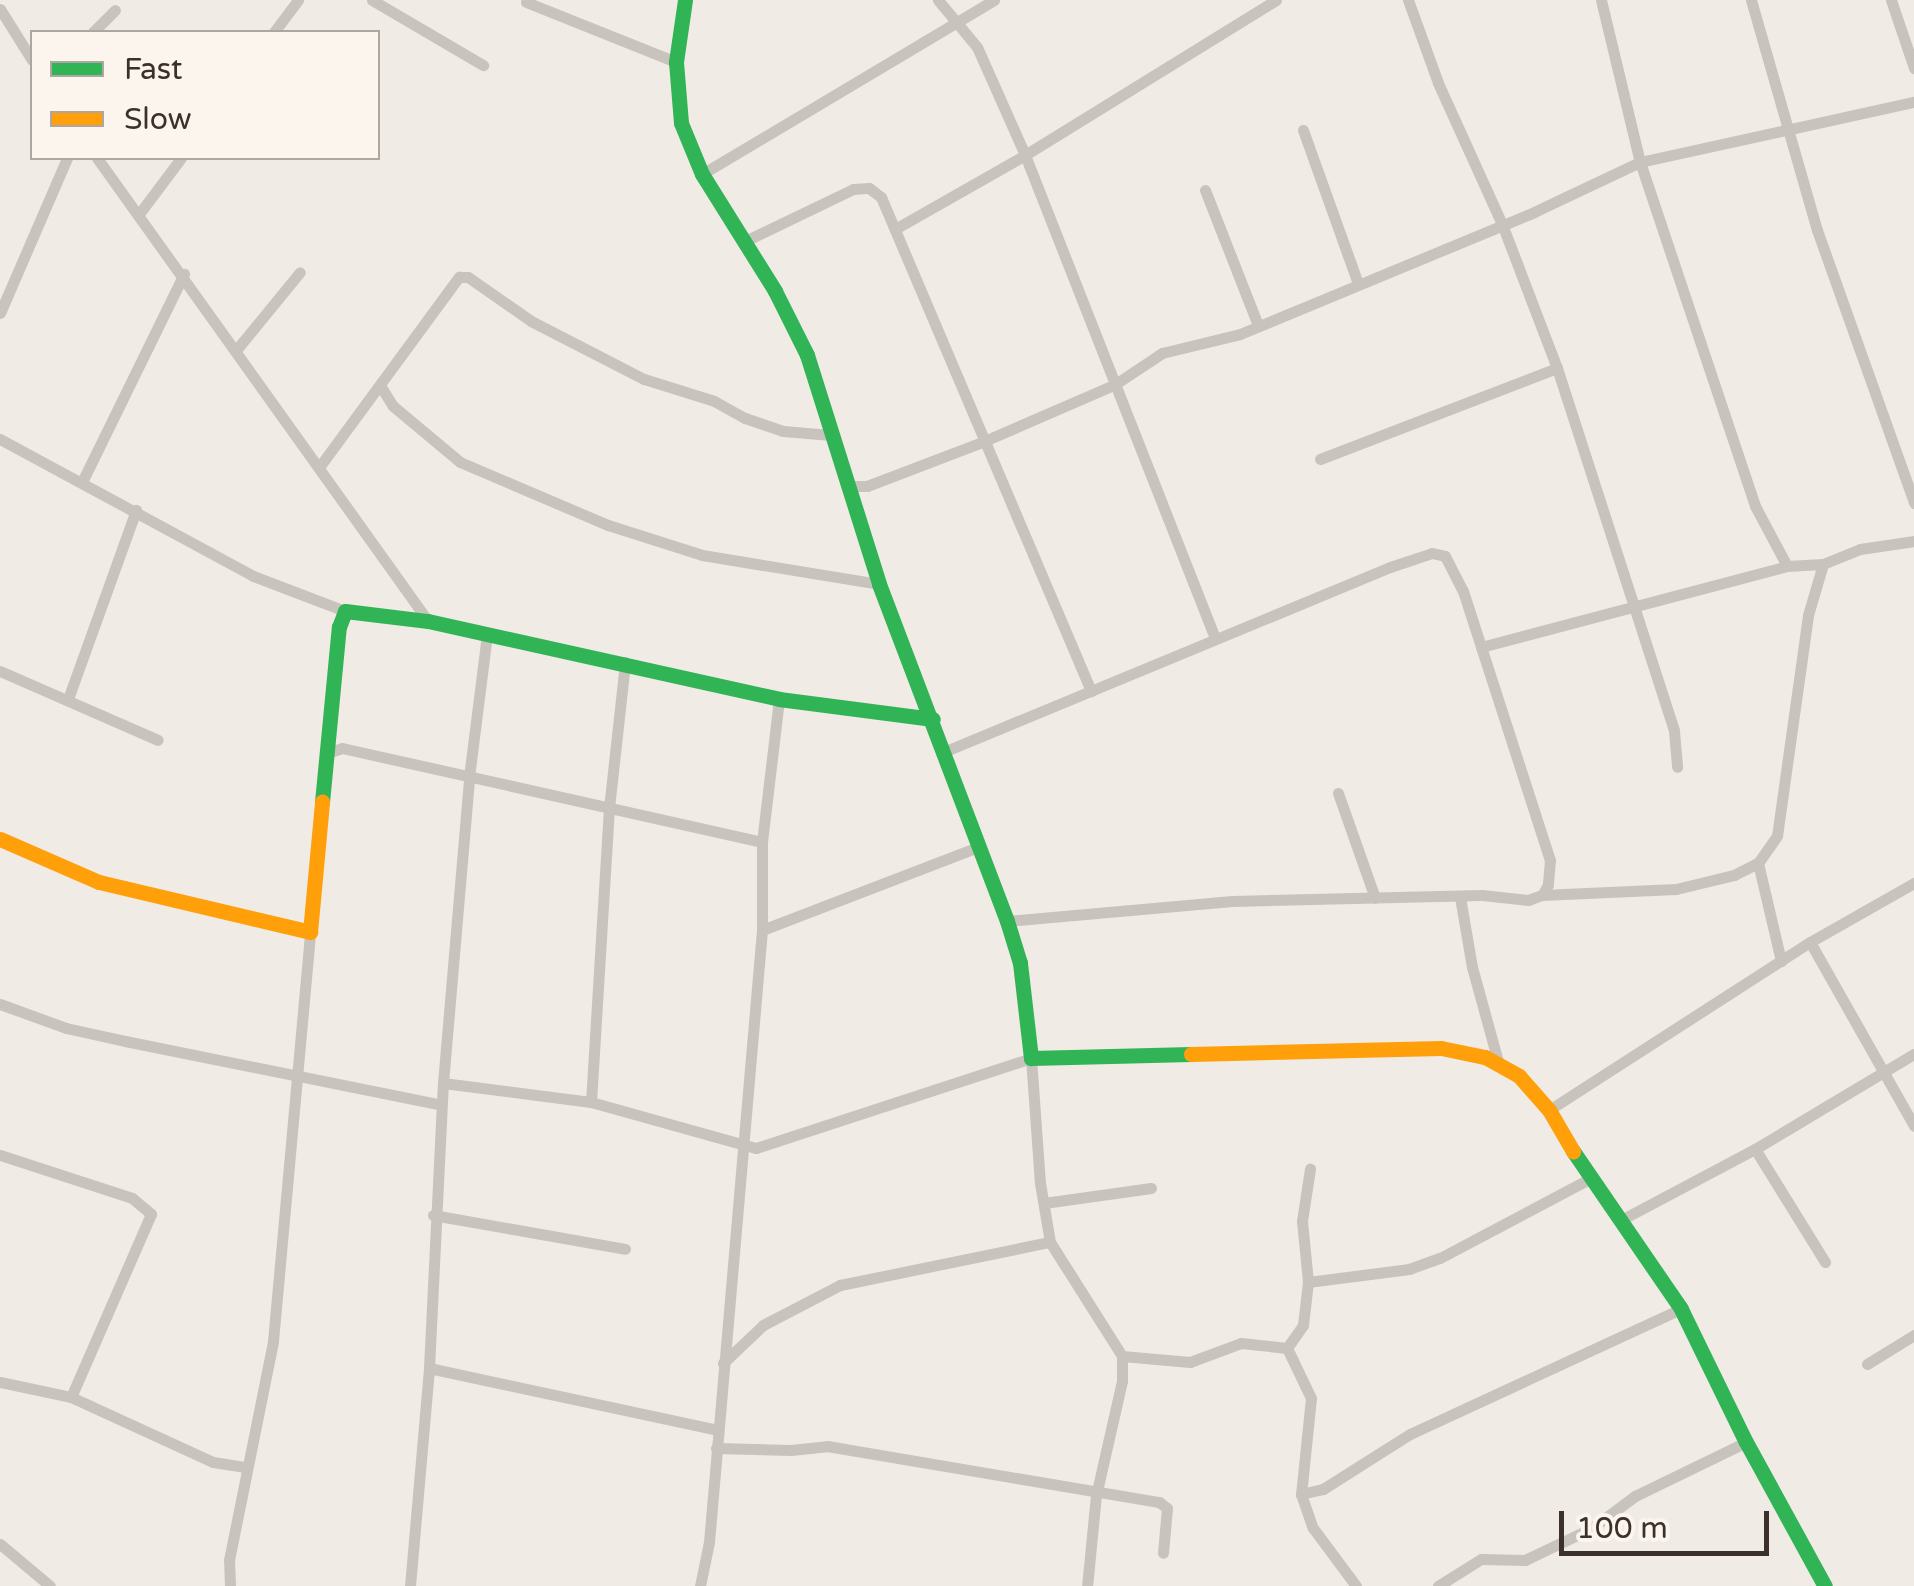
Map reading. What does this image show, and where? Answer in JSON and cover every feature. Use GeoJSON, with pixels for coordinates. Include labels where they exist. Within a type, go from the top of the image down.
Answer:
{"type":"FeatureCollection","features":[{"type":"Feature","properties":{"kind":"street"},"geometry":{"type":"LineString","coordinates":[[276,30],[298,0]]}},
{"type":"Feature","properties":{"kind":"street"},"geometry":{"type":"LineString","coordinates":[[372,0],[483,64]]}},
{"type":"Feature","properties":{"kind":"street"},"geometry":{"type":"LineString","coordinates":[[685,0],[676,62],[681,123],[702,174],[807,355],[879,584],[1020,963],[1050,1242],[1122,1356],[1122,1381],[1096,1495],[1086,1586]]}},
{"type":"Feature","properties":{"kind":"street"},"geometry":{"type":"LineString","coordinates":[[938,0],[976,47],[1024,155],[1215,638]]}},
{"type":"Feature","properties":{"kind":"street"},"geometry":{"type":"LineString","coordinates":[[702,174],[994,0]]}},
{"type":"Feature","properties":{"kind":"street"},"geometry":{"type":"LineString","coordinates":[[895,229],[1024,155],[1276,0]]}},
{"type":"Feature","properties":{"kind":"street"},"geometry":{"type":"LineString","coordinates":[[1408,0],[1467,156],[1502,224],[1557,368],[1637,608],[1674,732],[1677,767]]}},
{"type":"Feature","properties":{"kind":"street"},"geometry":{"type":"LineString","coordinates":[[1601,0],[1640,162],[1754,506],[1787,566]]}},
{"type":"Feature","properties":{"kind":"street"},"geometry":{"type":"LineString","coordinates":[[1751,0],[1792,131],[1817,230],[1914,504]]}},
{"type":"Feature","properties":{"kind":"street"},"geometry":{"type":"LineString","coordinates":[[1891,0],[1914,68]]}},
{"type":"Feature","properties":{"kind":"street"},"geometry":{"type":"LineString","coordinates":[[526,2],[676,62]]}},
{"type":"Feature","properties":{"kind":"street"},"geometry":{"type":"LineString","coordinates":[[0,9],[30,57]]}},
{"type":"Feature","properties":{"kind":"street"},"geometry":{"type":"LineString","coordinates":[[95,30],[115,10]]}},
{"type":"Feature","properties":{"kind":"street"},"geometry":{"type":"LineString","coordinates":[[849,486],[867,486],[982,442],[1114,385],[1162,353],[1258,326],[1640,162],[1914,102]]}},
{"type":"Feature","properties":{"kind":"street"},"geometry":{"type":"LineString","coordinates":[[1303,130],[1358,284]]}},
{"type":"Feature","properties":{"kind":"street"},"geometry":{"type":"LineString","coordinates":[[0,312],[66,160]]}},
{"type":"Feature","properties":{"kind":"street"},"geometry":{"type":"LineString","coordinates":[[98,160],[184,274],[428,621]]}},
{"type":"Feature","properties":{"kind":"street"},"geometry":{"type":"LineString","coordinates":[[139,214],[180,160]]}},
{"type":"Feature","properties":{"kind":"street"},"geometry":{"type":"LineString","coordinates":[[743,242],[853,190],[869,188],[881,196],[982,442],[1091,691]]}},
{"type":"Feature","properties":{"kind":"street"},"geometry":{"type":"LineString","coordinates":[[1205,190],[1258,326]]}},
{"type":"Feature","properties":{"kind":"street"},"geometry":{"type":"LineString","coordinates":[[237,349],[300,272]]}},
{"type":"Feature","properties":{"kind":"street"},"geometry":{"type":"LineString","coordinates":[[82,482],[184,274]]}},
{"type":"Feature","properties":{"kind":"street"},"geometry":{"type":"LineString","coordinates":[[320,466],[452,283],[468,277],[531,321],[644,379],[714,401],[783,431],[831,435]]}},
{"type":"Feature","properties":{"kind":"street"},"geometry":{"type":"LineString","coordinates":[[1320,459],[1557,368]]}},
{"type":"Feature","properties":{"kind":"street"},"geometry":{"type":"LineString","coordinates":[[380,387],[393,406],[460,462],[608,525],[702,554],[879,584]]}},
{"type":"Feature","properties":{"kind":"street"},"geometry":{"type":"LineString","coordinates":[[0,438],[253,576],[344,610],[428,621],[779,698],[932,719]]}},
{"type":"Feature","properties":{"kind":"street"},"geometry":{"type":"LineString","coordinates":[[68,700],[136,510]]}},
{"type":"Feature","properties":{"kind":"street"},"geometry":{"type":"LineString","coordinates":[[1482,648],[1787,566],[1823,564],[1860,549],[1914,541]]}},
{"type":"Feature","properties":{"kind":"street"},"geometry":{"type":"LineString","coordinates":[[941,753],[1215,638],[1432,554],[1445,556],[1454,565],[1550,860],[1542,895]]}},
{"type":"Feature","properties":{"kind":"street"},"geometry":{"type":"LineString","coordinates":[[1007,921],[1232,900],[1528,900],[1542,895],[1676,890],[1734,875],[1758,863],[1777,836],[1805,630],[1823,564]]}},
{"type":"Feature","properties":{"kind":"street"},"geometry":{"type":"LineString","coordinates":[[230,1586],[229,1560],[273,1341],[326,753],[344,610]]}},
{"type":"Feature","properties":{"kind":"street"},"geometry":{"type":"LineString","coordinates":[[410,1586],[429,1368],[441,1105],[469,777],[487,634]]}},
{"type":"Feature","properties":{"kind":"street"},"geometry":{"type":"LineString","coordinates":[[590,1102],[609,808],[624,662]]}},
{"type":"Feature","properties":{"kind":"street"},"geometry":{"type":"LineString","coordinates":[[0,671],[158,740]]}},
{"type":"Feature","properties":{"kind":"street"},"geometry":{"type":"LineString","coordinates":[[700,1586],[709,1542],[762,930],[762,842],[779,698]]}},
{"type":"Feature","properties":{"kind":"street"},"geometry":{"type":"LineString","coordinates":[[326,753],[342,748],[762,842]]}},
{"type":"Feature","properties":{"kind":"street"},"geometry":{"type":"LineString","coordinates":[[1338,794],[1375,898]]}},
{"type":"Feature","properties":{"kind":"street"},"geometry":{"type":"LineString","coordinates":[[0,838],[98,882],[310,932]]}},
{"type":"Feature","properties":{"kind":"street"},"geometry":{"type":"LineString","coordinates":[[762,930],[978,847]]}},
{"type":"Feature","properties":{"kind":"street"},"geometry":{"type":"LineString","coordinates":[[1758,863],[1781,960]]}},
{"type":"Feature","properties":{"kind":"street"},"geometry":{"type":"LineString","coordinates":[[1548,1110],[1810,942],[1914,883]]}},
{"type":"Feature","properties":{"kind":"street"},"geometry":{"type":"LineString","coordinates":[[1460,897],[1472,967],[1500,1065]]}},
{"type":"Feature","properties":{"kind":"street"},"geometry":{"type":"LineString","coordinates":[[1810,942],[1914,1126]]}},
{"type":"Feature","properties":{"kind":"street"},"geometry":{"type":"LineString","coordinates":[[0,1004],[66,1028],[441,1105]]}},
{"type":"Feature","properties":{"kind":"street"},"geometry":{"type":"LineString","coordinates":[[443,1082],[590,1102],[741,1146],[767,1145],[1030,1058],[1441,1048],[1486,1057],[1519,1076],[1548,1110],[1589,1179],[1681,1310],[1746,1442],[1825,1586]]}},
{"type":"Feature","properties":{"kind":"street"},"geometry":{"type":"LineString","coordinates":[[1619,1221],[1755,1149],[1914,1054]]}},
{"type":"Feature","properties":{"kind":"street"},"geometry":{"type":"LineString","coordinates":[[1755,1149],[1825,1262]]}},
{"type":"Feature","properties":{"kind":"street"},"geometry":{"type":"LineString","coordinates":[[0,1156],[132,1198],[151,1214],[71,1397]]}},
{"type":"Feature","properties":{"kind":"street"},"geometry":{"type":"LineString","coordinates":[[1287,1348],[1302,1325],[1308,1282],[1302,1220],[1310,1169]]}},
{"type":"Feature","properties":{"kind":"street"},"geometry":{"type":"LineString","coordinates":[[1308,1282],[1409,1270],[1440,1258],[1589,1179]]}},
{"type":"Feature","properties":{"kind":"street"},"geometry":{"type":"LineString","coordinates":[[1044,1203],[1151,1188]]}},
{"type":"Feature","properties":{"kind":"street"},"geometry":{"type":"LineString","coordinates":[[433,1215],[625,1249]]}},
{"type":"Feature","properties":{"kind":"street"},"geometry":{"type":"LineString","coordinates":[[722,1363],[763,1325],[840,1285],[1050,1242]]}},
{"type":"Feature","properties":{"kind":"street"},"geometry":{"type":"LineString","coordinates":[[1300,1494],[1323,1489],[1410,1434],[1681,1310]]}},
{"type":"Feature","properties":{"kind":"street"},"geometry":{"type":"LineString","coordinates":[[1867,1364],[1914,1336]]}},
{"type":"Feature","properties":{"kind":"street"},"geometry":{"type":"LineString","coordinates":[[1122,1356],[1190,1362],[1241,1343],[1287,1348]]}},
{"type":"Feature","properties":{"kind":"street"},"geometry":{"type":"LineString","coordinates":[[1287,1348],[1311,1398],[1308,1452],[1300,1494],[1314,1528],[1356,1586]]}},
{"type":"Feature","properties":{"kind":"street"},"geometry":{"type":"LineString","coordinates":[[429,1368],[717,1430]]}},
{"type":"Feature","properties":{"kind":"street"},"geometry":{"type":"LineString","coordinates":[[0,1382],[71,1397],[213,1462],[246,1467]]}},
{"type":"Feature","properties":{"kind":"street"},"geometry":{"type":"LineString","coordinates":[[1438,1586],[1481,1559],[1525,1560],[1592,1528],[1635,1496],[1746,1442]]}},
{"type":"Feature","properties":{"kind":"street"},"geometry":{"type":"LineString","coordinates":[[716,1448],[792,1450],[827,1446],[1096,1495],[1163,1503],[1164,1554]]}},
{"type":"Feature","properties":{"kind":"street"},"geometry":{"type":"LineString","coordinates":[[0,1544],[50,1586]]}},
{"type":"Feature","properties":{"kind":"traffic: fast"},"geometry":{"type":"LineString","coordinates":[[685,0],[676,62],[681,123],[702,174],[775,291],[807,355],[879,584],[1007,921],[1020,963],[1031,1058],[1191,1054]]}},
{"type":"Feature","properties":{"kind":"traffic: fast"},"geometry":{"type":"LineString","coordinates":[[322,802],[339,627],[345,611],[428,621],[779,699],[933,719]]}},
{"type":"Feature","properties":{"kind":"traffic: fast"},"geometry":{"type":"LineString","coordinates":[[1573,1151],[1681,1309],[1746,1442],[1825,1586]]}},
{"type":"Feature","properties":{"kind":"traffic: slow"},"geometry":{"type":"LineString","coordinates":[[0,839],[99,882],[310,932],[322,802]]}},
{"type":"Feature","properties":{"kind":"traffic: slow"},"geometry":{"type":"LineString","coordinates":[[1191,1054],[1441,1048],[1485,1057],[1519,1076],[1549,1110],[1573,1151]]}}]}
